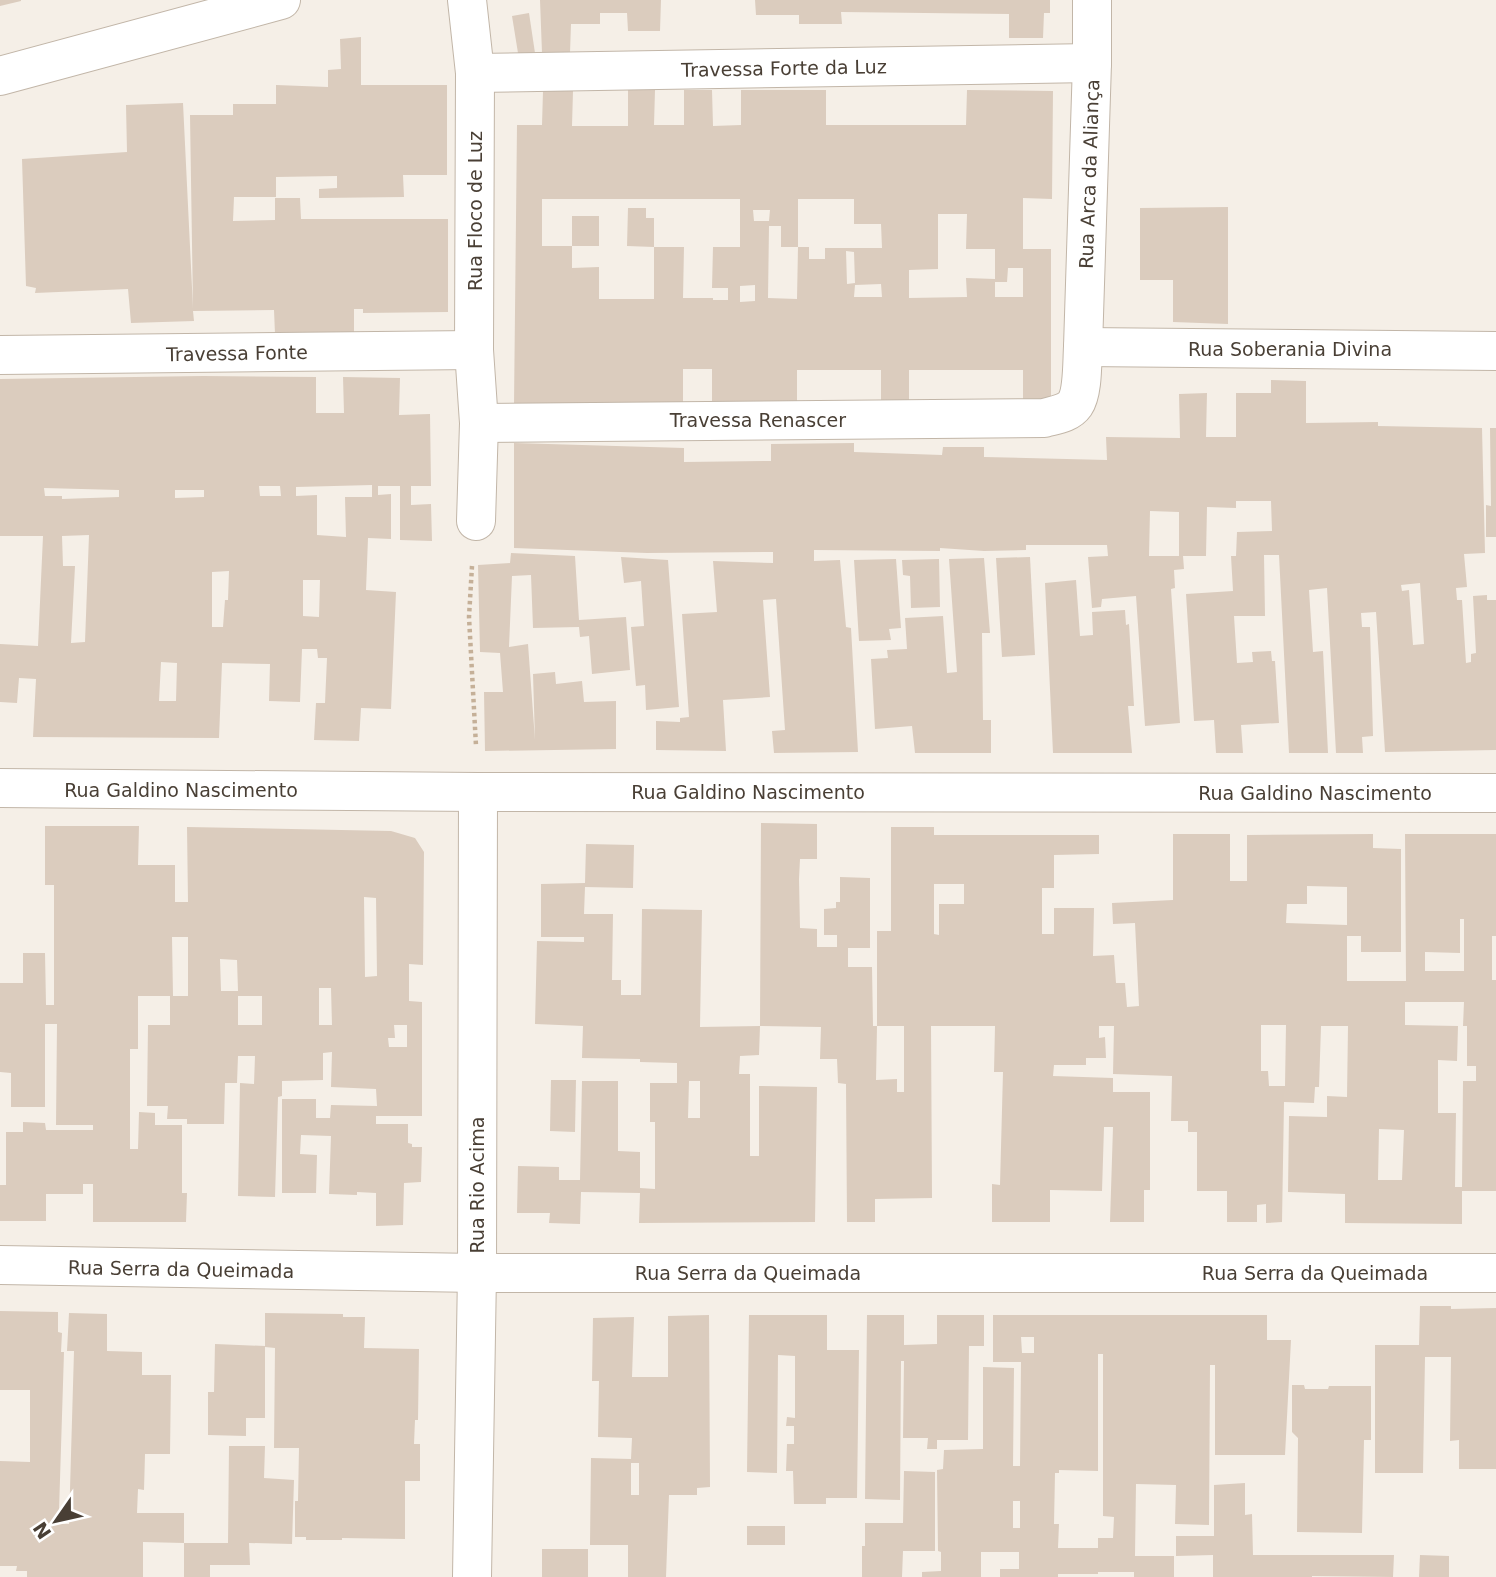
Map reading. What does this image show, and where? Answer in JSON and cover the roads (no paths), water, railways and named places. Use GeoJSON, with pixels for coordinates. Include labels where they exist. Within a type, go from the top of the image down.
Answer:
{"type":"FeatureCollection","features":[{"type":"Feature","properties":{"kind":"street"},"geometry":{"type":"LineString","coordinates":[[0,76],[281,0]]}},
{"type":"Feature","properties":{"kind":"street","name":"Rua Floco de Luz"},"geometry":{"type":"LineString","coordinates":[[467,0],[475,73],[474,350],[479,423]]}},
{"type":"Feature","properties":{"kind":"street","name":"Rua Arca da Aliança"},"geometry":{"type":"LineString","coordinates":[[1083,347],[1092,0]]}},
{"type":"Feature","properties":{"kind":"street","name":"Travessa Forte da Luz"},"geometry":{"type":"LineString","coordinates":[[475,73],[1092,63]]}},
{"type":"Feature","properties":{"kind":"street","name":"Rua Soberania Divina"},"geometry":{"type":"LineString","coordinates":[[1083,347],[1496,351]]}},
{"type":"Feature","properties":{"kind":"street","name":"Travessa Renascer"},"geometry":{"type":"LineString","coordinates":[[479,423],[1044,418],[1063,413],[1074,404],[1080,388],[1083,347]]}},
{"type":"Feature","properties":{"kind":"street","name":"Travessa Fonte"},"geometry":{"type":"LineString","coordinates":[[0,355],[474,350]]}},
{"type":"Feature","properties":{"kind":"street"},"geometry":{"type":"LineString","coordinates":[[476,522],[479,423]]}},
{"type":"Feature","properties":{"kind":"street","name":"Rua Galdino Nascimento"},"geometry":{"type":"LineString","coordinates":[[0,788],[478,792],[1496,793]]}},
{"type":"Feature","properties":{"kind":"street","name":"Rua Rio Acima"},"geometry":{"type":"LineString","coordinates":[[472,1577],[477,1273],[478,792]]}},
{"type":"Feature","properties":{"kind":"street","name":"Rua Serra da Queimada"},"geometry":{"type":"LineString","coordinates":[[0,1265],[477,1273],[1496,1273]]}}]}
